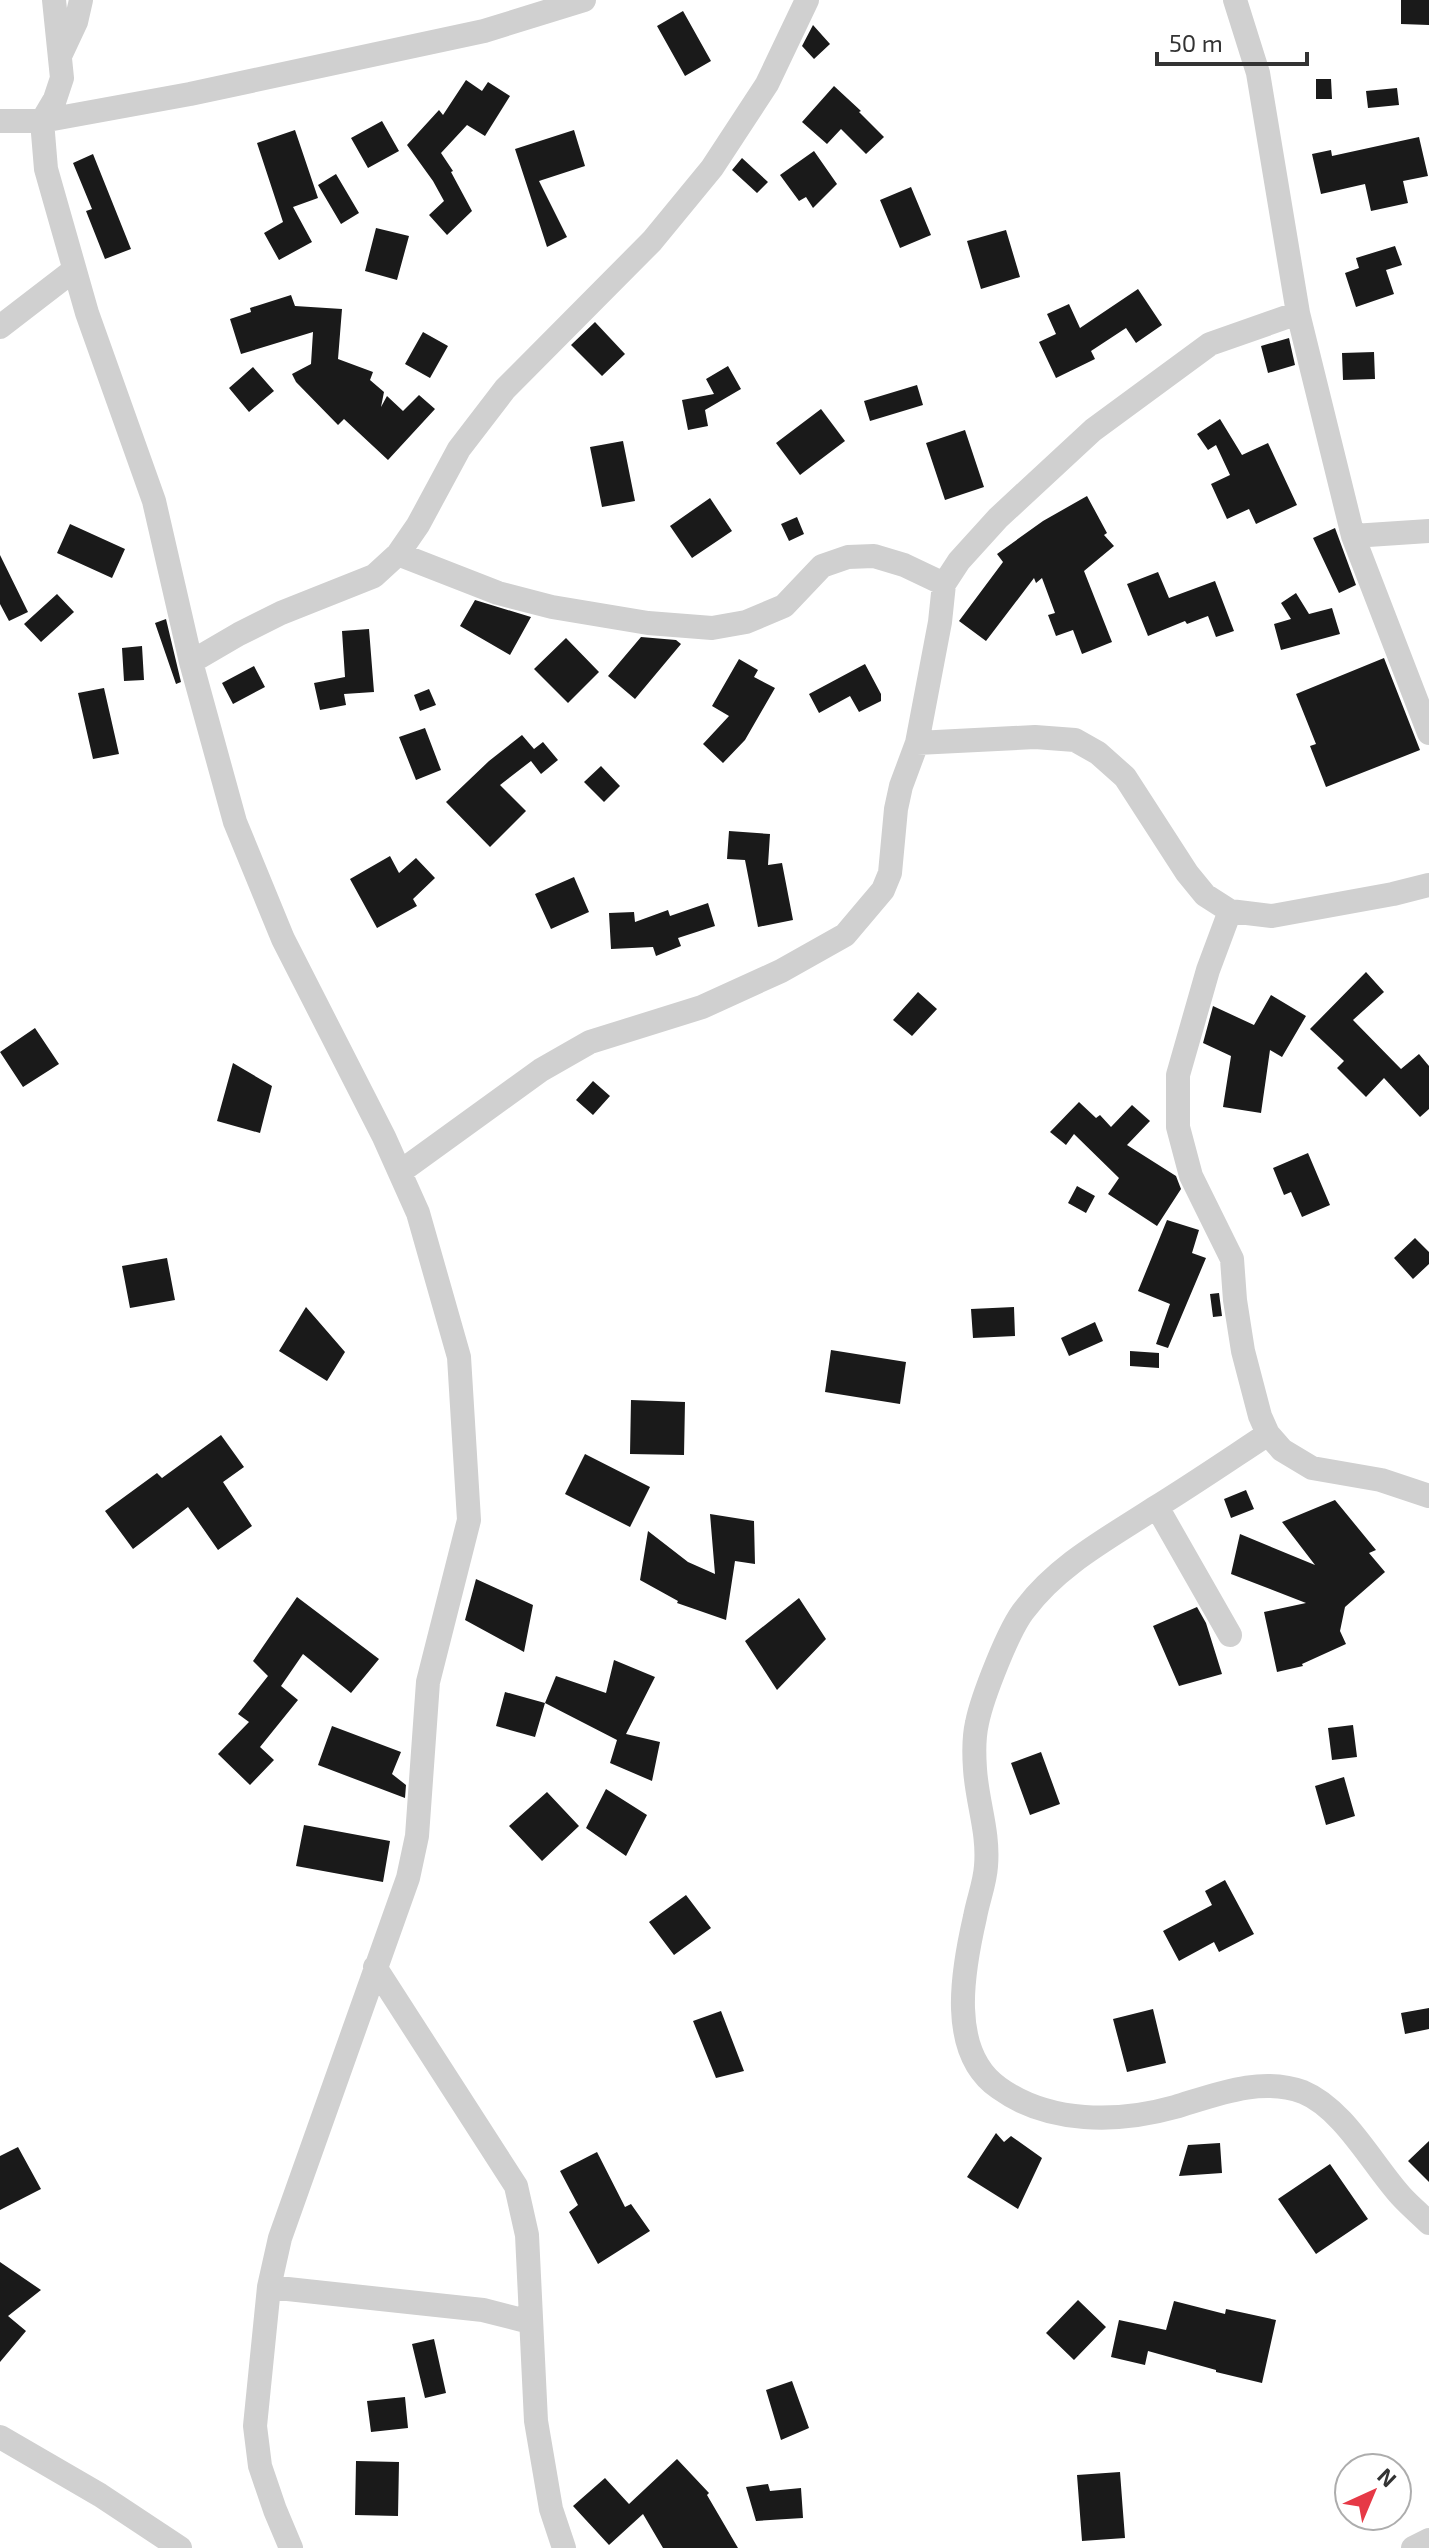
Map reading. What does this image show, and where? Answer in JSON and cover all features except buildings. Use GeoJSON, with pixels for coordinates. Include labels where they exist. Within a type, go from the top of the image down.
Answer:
{"type":"FeatureCollection","features":[{"type":"Feature","properties":{"kind":"street"},"geometry":{"type":"LineString","coordinates":[[54,0],[62,78],[55,99],[42,121],[46,169],[74,270],[130,440],[154,501],[191,662],[235,822],[283,939],[418,1213],[459,1357],[469,1520],[428,1682],[417,1836],[408,1878],[280,2238],[269,2287],[255,2426],[260,2466],[291,2548]]}},
{"type":"Feature","properties":{"kind":"street"},"geometry":{"type":"LineString","coordinates":[[60,56],[76,22],[81,0]]}},
{"type":"Feature","properties":{"kind":"street"},"geometry":{"type":"LineString","coordinates":[[0,121],[42,121],[190,94],[484,31],[584,0]]}},
{"type":"Feature","properties":{"kind":"street"},"geometry":{"type":"LineString","coordinates":[[191,662],[281,613],[374,576],[398,554],[418,525],[459,449],[505,389],[652,241],[712,168],[767,84],[807,0]]}},
{"type":"Feature","properties":{"kind":"street"},"geometry":{"type":"LineString","coordinates":[[1235,0],[1258,73],[1298,313],[1353,536],[1429,733]]}},
{"type":"Feature","properties":{"kind":"street"},"geometry":{"type":"LineString","coordinates":[[0,327],[74,270]]}},
{"type":"Feature","properties":{"kind":"street"},"geometry":{"type":"LineString","coordinates":[[400,1172],[541,1070],[590,1042],[702,1007],[781,971],[845,935],[883,890],[890,873],[896,809],[917,743],[940,622],[944,584],[959,561],[998,518],[1093,430],[1210,344],[1298,313]]}},
{"type":"Feature","properties":{"kind":"street"},"geometry":{"type":"LineString","coordinates":[[1353,536],[1429,531]]}},
{"type":"Feature","properties":{"kind":"street"},"geometry":{"type":"LineString","coordinates":[[398,554],[498,593],[552,607],[648,623],[712,628],[746,622],[784,606],[822,566],[848,557],[874,556],[904,565],[944,584]]}},
{"type":"Feature","properties":{"kind":"street"},"geometry":{"type":"LineString","coordinates":[[917,743],[1035,737],[1075,740],[1098,753],[1125,777],[1187,873],[1205,895],[1230,911],[1272,916],[1429,885]]}},
{"type":"Feature","properties":{"kind":"street"},"geometry":{"type":"LineString","coordinates":[[1230,911],[1208,970],[1178,1075],[1178,1127],[1191,1176],[1232,1259],[1235,1300],[1249,1380],[1268,1434],[1282,1450],[1312,1468],[1381,1480],[1429,1496]]}},
{"type":"Feature","properties":{"kind":"street"},"geometry":{"type":"LineString","coordinates":[[1268,1434],[1083,1554],[1043,1585],[1021,1613],[999,1660],[977,1723],[975,1768],[984,1818],[986,1869],[974,1921],[963,2007],[967,2040],[983,2075],[997,2088],[1046,2111],[1109,2119],[1170,2108],[1228,2091],[1258,2086],[1302,2092],[1338,2117],[1402,2197],[1429,2223]]}},
{"type":"Feature","properties":{"kind":"street"},"geometry":{"type":"LineString","coordinates":[[1157,1507],[1230,1635]]}},
{"type":"Feature","properties":{"kind":"street"},"geometry":{"type":"LineString","coordinates":[[375,1967],[516,2186],[527,2235],[536,2421],[551,2509],[564,2548]]}},
{"type":"Feature","properties":{"kind":"street"},"geometry":{"type":"LineString","coordinates":[[269,2287],[483,2310],[530,2322]]}},
{"type":"Feature","properties":{"kind":"street"},"geometry":{"type":"LineString","coordinates":[[0,2437],[100,2495],[180,2548]]}},
{"type":"Feature","properties":{"kind":"street"},"geometry":{"type":"LineString","coordinates":[[1413,2548],[1429,2540]]}}]}
